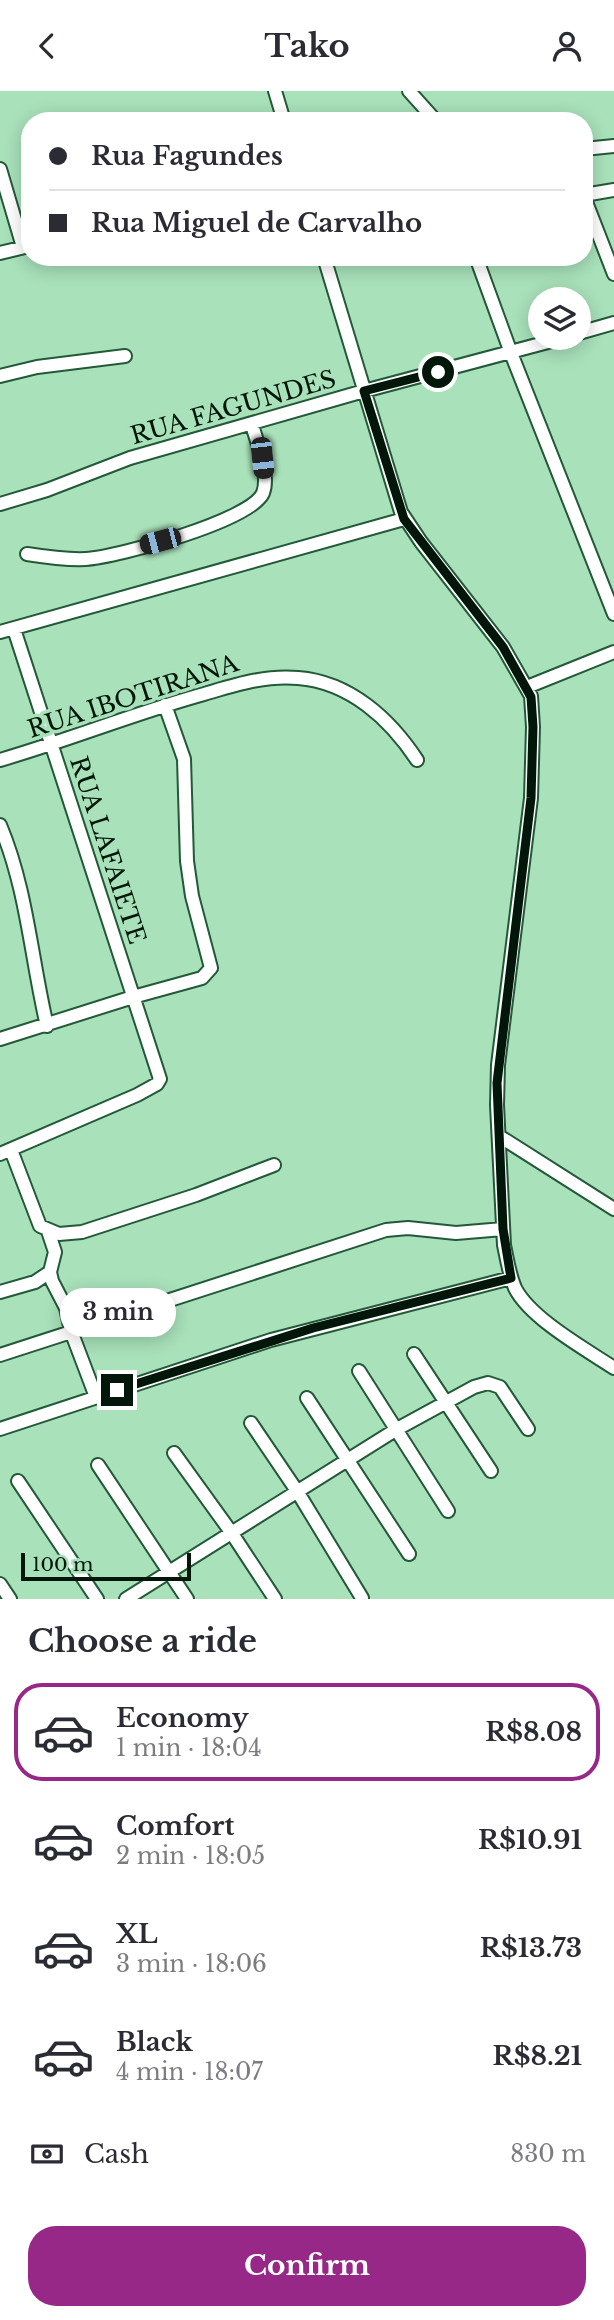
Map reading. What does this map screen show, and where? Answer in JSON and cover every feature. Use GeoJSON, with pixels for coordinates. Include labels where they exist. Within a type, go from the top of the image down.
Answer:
{"type":"FeatureCollection","features":[{"type":"Feature","properties":{"kind":"street"},"geometry":{"type":"LineString","coordinates":[[275,91],[281,112]]}},
{"type":"Feature","properties":{"kind":"street"},"geometry":{"type":"LineString","coordinates":[[410,91],[428,112]]}},
{"type":"Feature","properties":{"kind":"street"},"geometry":{"type":"LineString","coordinates":[[593,148],[614,146]]}},
{"type":"Feature","properties":{"kind":"street"},"geometry":{"type":"LineString","coordinates":[[0,169],[21,231]]}},
{"type":"Feature","properties":{"kind":"street"},"geometry":{"type":"LineString","coordinates":[[593,194],[614,190]]}},
{"type":"Feature","properties":{"kind":"street"},"geometry":{"type":"LineString","coordinates":[[593,219],[614,274]]}},
{"type":"Feature","properties":{"kind":"street"},"geometry":{"type":"LineString","coordinates":[[0,253],[21,247]]}},
{"type":"Feature","properties":{"kind":"street"},"geometry":{"type":"LineString","coordinates":[[327,266],[404,519],[503,647],[531,697],[531,798],[498,1065],[503,1229],[511,1278],[523,1300],[539,1317],[614,1368]]}},
{"type":"Feature","properties":{"kind":"street"},"geometry":{"type":"LineString","coordinates":[[479,266],[614,614]]}},
{"type":"Feature","properties":{"kind":"street"},"geometry":{"type":"LineString","coordinates":[[591,330],[614,323]]}},
{"type":"Feature","properties":{"kind":"street","name":"RUA FAGUNDES"},"geometry":{"type":"LineString","coordinates":[[0,504],[47,490],[130,458],[364,391],[528,348]]}},
{"type":"Feature","properties":{"kind":"street"},"geometry":{"type":"LineString","coordinates":[[0,376],[37,367],[125,356]]}},
{"type":"Feature","properties":{"kind":"street"},"geometry":{"type":"LineString","coordinates":[[27,554],[62,558],[98,557],[192,533],[240,511],[256,501],[264,490],[262,458],[252,425]]}},
{"type":"Feature","properties":{"kind":"street"},"geometry":{"type":"LineString","coordinates":[[0,632],[404,519]]}},
{"type":"Feature","properties":{"kind":"street","name":"RUA LAFAIETE"},"geometry":{"type":"LineString","coordinates":[[6,1152],[79,1122],[157,1084],[160,1079],[13,629]]}},
{"type":"Feature","properties":{"kind":"street"},"geometry":{"type":"LineString","coordinates":[[527,687],[614,652]]}},
{"type":"Feature","properties":{"kind":"street","name":"RUA IBOTIRANA"},"geometry":{"type":"LineString","coordinates":[[0,760],[52,745],[165,705],[262,678],[298,678],[353,695],[392,726],[417,760]]}},
{"type":"Feature","properties":{"kind":"street"},"geometry":{"type":"LineString","coordinates":[[0,1039],[202,978],[211,968],[192,896],[187,861],[184,759],[165,705]]}},
{"type":"Feature","properties":{"kind":"street"},"geometry":{"type":"LineString","coordinates":[[0,825],[21,886],[35,978],[47,1025]]}},
{"type":"Feature","properties":{"kind":"street"},"geometry":{"type":"LineString","coordinates":[[499,1136],[614,1209]]}},
{"type":"Feature","properties":{"kind":"street"},"geometry":{"type":"LineString","coordinates":[[6,1152],[40,1226],[48,1231],[66,1234],[196,1195],[274,1165]]}},
{"type":"Feature","properties":{"kind":"street"},"geometry":{"type":"LineString","coordinates":[[0,1355],[386,1230],[408,1228],[456,1233],[503,1229]]}},
{"type":"Feature","properties":{"kind":"street"},"geometry":{"type":"LineString","coordinates":[[48,1231],[55,1252],[50,1272],[51,1281],[66,1308],[71,1331],[96,1397]]}},
{"type":"Feature","properties":{"kind":"street"},"geometry":{"type":"LineString","coordinates":[[0,1292],[26,1286],[50,1272]]}},
{"type":"Feature","properties":{"kind":"street"},"geometry":{"type":"LineString","coordinates":[[0,1429],[292,1334],[511,1278]]}},
{"type":"Feature","properties":{"kind":"street"},"geometry":{"type":"LineString","coordinates":[[414,1354],[491,1471]]}},
{"type":"Feature","properties":{"kind":"street"},"geometry":{"type":"LineString","coordinates":[[359,1371],[448,1511]]}},
{"type":"Feature","properties":{"kind":"street"},"geometry":{"type":"LineString","coordinates":[[126,1599],[397,1429],[445,1401],[480,1385],[488,1383],[505,1390],[528,1429]]}},
{"type":"Feature","properties":{"kind":"street"},"geometry":{"type":"LineString","coordinates":[[307,1398],[409,1554]]}},
{"type":"Feature","properties":{"kind":"street"},"geometry":{"type":"LineString","coordinates":[[251,1423],[362,1598]]}},
{"type":"Feature","properties":{"kind":"street"},"geometry":{"type":"LineString","coordinates":[[174,1453],[275,1599]]}},
{"type":"Feature","properties":{"kind":"street"},"geometry":{"type":"LineString","coordinates":[[98,1465],[187,1599]]}},
{"type":"Feature","properties":{"kind":"street"},"geometry":{"type":"LineString","coordinates":[[18,1481],[97,1599]]}},
{"type":"Feature","properties":{"kind":"street"},"geometry":{"type":"LineString","coordinates":[[0,1584],[10,1599]]}},
{"type":"Feature","properties":{"kind":"route"},"geometry":{"type":"LineString","coordinates":[[117,1390],[313,1328],[511,1278],[504,1245],[497,1083],[531,798],[531,697],[513,661],[404,519],[364,391],[438,372]]}}]}
